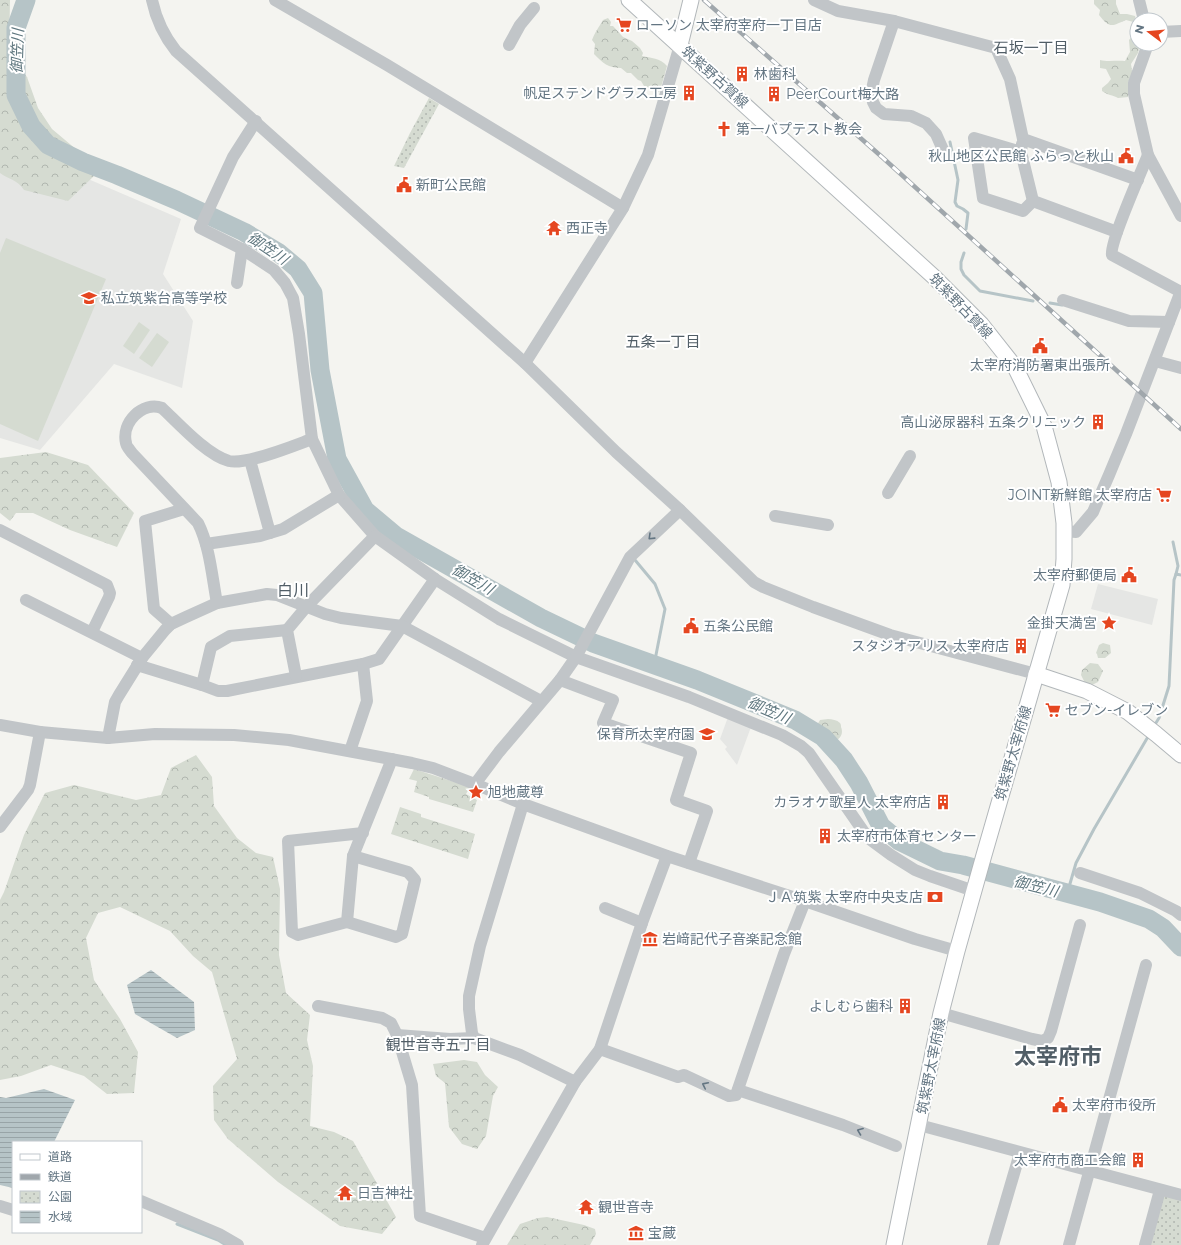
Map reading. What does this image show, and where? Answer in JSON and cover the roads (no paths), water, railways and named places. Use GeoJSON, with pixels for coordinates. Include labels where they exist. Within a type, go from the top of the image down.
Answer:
{"type":"FeatureCollection","features":[{"type":"Feature","properties":{"kind":"main road","name":"筑紫野古賀線"},"geometry":{"type":"LineString","coordinates":[[629,0],[928,272],[981,324],[1015,368],[1044,426],[1059,482],[1064,531],[1062,585],[1036,674]]}},
{"type":"Feature","properties":{"kind":"main road"},"geometry":{"type":"LineString","coordinates":[[680,45],[691,0]]}},
{"type":"Feature","properties":{"kind":"main road"},"geometry":{"type":"LineString","coordinates":[[1036,674],[1088,691],[1128,712],[1178,748]]}},
{"type":"Feature","properties":{"kind":"main road","name":"筑紫野太宰府線"},"geometry":{"type":"LineString","coordinates":[[894,1245],[941,1013],[974,890],[1036,674]]}},
{"type":"Feature","properties":{"kind":"street"},"geometry":{"type":"LineString","coordinates":[[152,0],[156,16],[167,39],[176,51],[525,363],[616,452],[680,510],[754,582],[813,607],[890,635],[1036,674]]}},
{"type":"Feature","properties":{"kind":"street"},"geometry":{"type":"LineString","coordinates":[[275,0],[623,208]]}},
{"type":"Feature","properties":{"kind":"street"},"geometry":{"type":"LineString","coordinates":[[814,0],[838,11],[894,21],[996,48],[1010,79],[1023,139],[1022,152],[1033,201]]}},
{"type":"Feature","properties":{"kind":"street"},"geometry":{"type":"LineString","coordinates":[[1139,0],[1142,12]]}},
{"type":"Feature","properties":{"kind":"street"},"geometry":{"type":"LineString","coordinates":[[509,45],[520,25],[534,8]]}},
{"type":"Feature","properties":{"kind":"street"},"geometry":{"type":"LineString","coordinates":[[894,21],[874,80],[871,94],[873,102],[876,108],[884,114],[912,116],[926,123],[936,134],[944,152]]}},
{"type":"Feature","properties":{"kind":"street"},"geometry":{"type":"LineString","coordinates":[[1169,32],[1181,31]]}},
{"type":"Feature","properties":{"kind":"street"},"geometry":{"type":"LineString","coordinates":[[525,363],[623,208],[648,155],[680,45]]}},
{"type":"Feature","properties":{"kind":"street"},"geometry":{"type":"LineString","coordinates":[[1145,52],[1133,89],[1148,155],[1181,216]]}},
{"type":"Feature","properties":{"kind":"street"},"geometry":{"type":"LineString","coordinates":[[256,121],[233,157],[200,228],[242,249],[274,270],[285,283],[293,298],[312,439],[339,495],[375,536],[435,580],[499,619],[577,655],[689,697],[782,735],[801,746],[809,753],[868,838],[891,856],[915,870],[974,890]]}},
{"type":"Feature","properties":{"kind":"street"},"geometry":{"type":"LineString","coordinates":[[1022,152],[974,138],[983,198],[1023,211],[1033,201]]}},
{"type":"Feature","properties":{"kind":"street"},"geometry":{"type":"LineString","coordinates":[[1023,139],[1138,180]]}},
{"type":"Feature","properties":{"kind":"street"},"geometry":{"type":"LineString","coordinates":[[1064,531],[1076,532],[1093,512],[1126,434],[1155,361],[1168,322],[1181,292],[1112,255],[1111,251],[1117,232],[1148,155]]}},
{"type":"Feature","properties":{"kind":"street"},"geometry":{"type":"LineString","coordinates":[[1033,201],[1117,232]]}},
{"type":"Feature","properties":{"kind":"street"},"geometry":{"type":"LineString","coordinates":[[237,283],[242,249]]}},
{"type":"Feature","properties":{"kind":"street"},"geometry":{"type":"LineString","coordinates":[[1063,300],[1129,321],[1168,322]]}},
{"type":"Feature","properties":{"kind":"street"},"geometry":{"type":"LineString","coordinates":[[1155,361],[1181,368]]}},
{"type":"Feature","properties":{"kind":"street"},"geometry":{"type":"LineString","coordinates":[[217,603],[206,544],[198,523],[132,453],[126,444],[128,425],[136,414],[146,407],[156,405],[162,408],[205,447],[218,456],[229,461],[250,460],[312,439]]}},
{"type":"Feature","properties":{"kind":"street"},"geometry":{"type":"LineString","coordinates":[[888,494],[910,456]]}},
{"type":"Feature","properties":{"kind":"street"},"geometry":{"type":"LineString","coordinates":[[250,460],[270,533]]}},
{"type":"Feature","properties":{"kind":"street"},"geometry":{"type":"LineString","coordinates":[[206,544],[260,536],[283,529],[339,495]]}},
{"type":"Feature","properties":{"kind":"street"},"geometry":{"type":"LineString","coordinates":[[171,624],[154,610],[145,521],[184,508]]}},
{"type":"Feature","properties":{"kind":"street"},"geometry":{"type":"LineString","coordinates":[[475,784],[541,701],[560,680],[592,629],[630,557],[680,510]]}},
{"type":"Feature","properties":{"kind":"street"},"geometry":{"type":"LineString","coordinates":[[775,516],[828,525]]}},
{"type":"Feature","properties":{"kind":"street"},"geometry":{"type":"LineString","coordinates":[[0,530],[107,585],[110,593],[109,597],[92,632]]}},
{"type":"Feature","properties":{"kind":"street"},"geometry":{"type":"LineString","coordinates":[[202,685],[211,647],[230,636],[287,630],[375,536]]}},
{"type":"Feature","properties":{"kind":"street"},"geometry":{"type":"LineString","coordinates":[[26,600],[92,632],[140,662],[218,691],[226,691],[363,664],[379,659],[435,580]]}},
{"type":"Feature","properties":{"kind":"street"},"geometry":{"type":"LineString","coordinates":[[108,738],[115,702],[140,662],[171,624],[217,603],[268,594],[277,595],[325,614],[341,618],[402,626],[541,701]]}},
{"type":"Feature","properties":{"kind":"street"},"geometry":{"type":"LineString","coordinates":[[287,630],[296,676]]}},
{"type":"Feature","properties":{"kind":"street"},"geometry":{"type":"LineString","coordinates":[[350,751],[367,701],[363,664]]}},
{"type":"Feature","properties":{"kind":"street"},"geometry":{"type":"LineString","coordinates":[[560,680],[613,700],[603,723],[691,753],[676,800],[707,812],[689,864]]}},
{"type":"Feature","properties":{"kind":"street"},"geometry":{"type":"LineString","coordinates":[[0,725],[40,732],[108,738],[155,734],[234,735],[289,740],[433,768],[523,804],[689,864],[806,901],[915,939],[957,951]]}},
{"type":"Feature","properties":{"kind":"street"},"geometry":{"type":"LineString","coordinates":[[2,821],[28,790],[40,732]]}},
{"type":"Feature","properties":{"kind":"street"},"geometry":{"type":"LineString","coordinates":[[1178,748],[1181,762]]}},
{"type":"Feature","properties":{"kind":"street"},"geometry":{"type":"LineString","coordinates":[[347,922],[353,856],[392,760]]}},
{"type":"Feature","properties":{"kind":"street"},"geometry":{"type":"LineString","coordinates":[[474,1038],[472,1033],[469,1003],[478,953],[523,804]]}},
{"type":"Feature","properties":{"kind":"street"},"geometry":{"type":"LineString","coordinates":[[353,856],[408,872],[415,880],[402,934],[396,937],[347,922],[298,935],[292,932],[288,841],[363,833]]}},
{"type":"Feature","properties":{"kind":"street"},"geometry":{"type":"LineString","coordinates":[[318,1006],[382,1018],[391,1023],[397,1035],[412,1084],[420,1216],[484,1242],[575,1082],[600,1049],[642,923],[667,856]]}},
{"type":"Feature","properties":{"kind":"street"},"geometry":{"type":"LineString","coordinates":[[1080,873],[1140,893],[1181,915]]}},
{"type":"Feature","properties":{"kind":"street"},"geometry":{"type":"LineString","coordinates":[[600,1049],[678,1077],[684,1075],[729,1096],[736,1095],[784,954],[806,901]]}},
{"type":"Feature","properties":{"kind":"street"},"geometry":{"type":"LineString","coordinates":[[606,908],[642,923]]}},
{"type":"Feature","properties":{"kind":"street"},"geometry":{"type":"LineString","coordinates":[[941,1013],[1032,1039],[1042,1041],[1048,1038],[1080,925]]}},
{"type":"Feature","properties":{"kind":"street"},"geometry":{"type":"LineString","coordinates":[[1069,1245],[1146,965]]}},
{"type":"Feature","properties":{"kind":"street"},"geometry":{"type":"LineString","coordinates":[[397,1035],[450,1039],[474,1038],[520,1055],[575,1082]]}},
{"type":"Feature","properties":{"kind":"street"},"geometry":{"type":"LineString","coordinates":[[738,1090],[843,1125],[896,1146]]}},
{"type":"Feature","properties":{"kind":"street"},"geometry":{"type":"LineString","coordinates":[[919,1126],[1181,1195]]}},
{"type":"Feature","properties":{"kind":"street"},"geometry":{"type":"LineString","coordinates":[[993,1245],[1020,1153]]}},
{"type":"Feature","properties":{"kind":"street"},"geometry":{"type":"LineString","coordinates":[[1145,1245],[1160,1190]]}},
{"type":"Feature","properties":{"kind":"street"},"geometry":{"type":"LineString","coordinates":[[142,1202],[219,1234],[238,1245]]}},
{"type":"Feature","properties":{"kind":"street"},"geometry":{"type":"LineString","coordinates":[[0,1206],[12,1210]]}},
{"type":"Feature","properties":{"kind":"water"},"geometry":{"type":"Polygon","coordinates":[[[151,970],[194,1002],[195,1030],[177,1038],[135,1014],[127,985],[151,970]]]}},
{"type":"Feature","properties":{"kind":"water"},"geometry":{"type":"Polygon","coordinates":[[[44,1089],[75,1100],[54,1141],[12,1141],[12,1188],[0,1185],[0,1097],[6,1098],[44,1089]]]}},
{"type":"Feature","properties":{"kind":"waterway","name":"御笠川"},"geometry":{"type":"LineString","coordinates":[[26,0],[16,28],[16,95],[31,126],[48,145],[83,162],[176,200],[244,232],[279,253],[298,269],[313,293],[320,370],[337,459],[365,510],[396,536],[541,618],[593,643],[697,680],[795,720],[823,737],[844,760],[859,783],[881,826],[899,841],[940,861],[963,865],[1100,902],[1149,919],[1163,928],[1181,947]]}},
{"type":"Feature","properties":{"kind":"waterway"},"geometry":{"type":"LineString","coordinates":[[950,142],[958,180],[955,202],[957,206],[968,213],[966,229]]}},
{"type":"Feature","properties":{"kind":"waterway"},"geometry":{"type":"LineString","coordinates":[[964,253],[961,262],[961,269],[964,275],[980,291],[1033,301]]}},
{"type":"Feature","properties":{"kind":"waterway"},"geometry":{"type":"LineString","coordinates":[[1050,303],[1062,305]]}},
{"type":"Feature","properties":{"kind":"waterway"},"geometry":{"type":"LineString","coordinates":[[1173,542],[1178,566],[1176,574]]}},
{"type":"Feature","properties":{"kind":"waterway"},"geometry":{"type":"LineString","coordinates":[[635,560],[655,584],[665,609],[654,665]]}},
{"type":"Feature","properties":{"kind":"waterway"},"geometry":{"type":"LineString","coordinates":[[1154,726],[1159,718],[1169,686],[1174,580],[1176,574],[1181,575]]}},
{"type":"Feature","properties":{"kind":"waterway"},"geometry":{"type":"LineString","coordinates":[[1067,894],[1076,863],[1094,829],[1149,735]]}},
{"type":"Feature","properties":{"kind":"waterway"},"geometry":{"type":"LineString","coordinates":[[177,1224],[218,1240],[226,1245]]}},
{"type":"Feature","properties":{"kind":"railway"},"geometry":{"type":"LineString","coordinates":[[704,0],[882,157],[1181,429]]}},
{"type":"Feature","properties":{"kind":"place","name":"ローソン 太宰府宰府一丁目店"},"geometry":{"type":"Point","coordinates":[624,25]}},
{"type":"Feature","properties":{"kind":"place","name":"林歯科"},"geometry":{"type":"Point","coordinates":[742,74]}},
{"type":"Feature","properties":{"kind":"place","name":"帆足ステンドグラス工房"},"geometry":{"type":"Point","coordinates":[689,93]}},
{"type":"Feature","properties":{"kind":"place","name":"PeerCourt梅大路"},"geometry":{"type":"Point","coordinates":[774,94]}},
{"type":"Feature","properties":{"kind":"place","name":"第一バプテスト教会"},"geometry":{"type":"Point","coordinates":[724,129]}},
{"type":"Feature","properties":{"kind":"place","name":"秋山地区公民館 ふらっと秋山"},"geometry":{"type":"Point","coordinates":[1126,156]}},
{"type":"Feature","properties":{"kind":"place","name":"新町公民館"},"geometry":{"type":"Point","coordinates":[404,185]}},
{"type":"Feature","properties":{"kind":"place","name":"西正寺"},"geometry":{"type":"Point","coordinates":[554,228]}},
{"type":"Feature","properties":{"kind":"place","name":"私立筑紫台高等学校"},"geometry":{"type":"Point","coordinates":[89,298]}},
{"type":"Feature","properties":{"kind":"place","name":"太宰府消防署東出張所"},"geometry":{"type":"Point","coordinates":[1040,346]}},
{"type":"Feature","properties":{"kind":"place","name":"高山泌尿器科 五条クリニック"},"geometry":{"type":"Point","coordinates":[1098,422]}},
{"type":"Feature","properties":{"kind":"place","name":"JOINT新鮮館 太宰府店"},"geometry":{"type":"Point","coordinates":[1164,495]}},
{"type":"Feature","properties":{"kind":"place","name":"太宰府郵便局"},"geometry":{"type":"Point","coordinates":[1129,575]}},
{"type":"Feature","properties":{"kind":"place","name":"金掛天満宮"},"geometry":{"type":"Point","coordinates":[1109,623]}},
{"type":"Feature","properties":{"kind":"place","name":"五条公民館"},"geometry":{"type":"Point","coordinates":[691,626]}},
{"type":"Feature","properties":{"kind":"place","name":"スタジオアリス 太宰府店"},"geometry":{"type":"Point","coordinates":[1021,646]}},
{"type":"Feature","properties":{"kind":"place","name":"セブン-イレブン"},"geometry":{"type":"Point","coordinates":[1053,710]}},
{"type":"Feature","properties":{"kind":"place","name":"保育所太宰府園"},"geometry":{"type":"Point","coordinates":[707,734]}},
{"type":"Feature","properties":{"kind":"place","name":"旭地蔵尊"},"geometry":{"type":"Point","coordinates":[476,792]}},
{"type":"Feature","properties":{"kind":"place","name":"カラオケ歌星人 太宰府店"},"geometry":{"type":"Point","coordinates":[943,802]}},
{"type":"Feature","properties":{"kind":"place","name":"太宰府市体育センター"},"geometry":{"type":"Point","coordinates":[825,836]}},
{"type":"Feature","properties":{"kind":"place","name":"ＪＡ筑紫 太宰府中央支店"},"geometry":{"type":"Point","coordinates":[935,897]}},
{"type":"Feature","properties":{"kind":"place","name":"岩﨑記代子音楽記念館"},"geometry":{"type":"Point","coordinates":[650,939]}},
{"type":"Feature","properties":{"kind":"place","name":"よしむら歯科"},"geometry":{"type":"Point","coordinates":[905,1006]}},
{"type":"Feature","properties":{"kind":"place","name":"太宰府市役所"},"geometry":{"type":"Point","coordinates":[1060,1105]}},
{"type":"Feature","properties":{"kind":"place","name":"太宰府市商工会館"},"geometry":{"type":"Point","coordinates":[1138,1160]}},
{"type":"Feature","properties":{"kind":"place","name":"日吉神社"},"geometry":{"type":"Point","coordinates":[345,1193]}},
{"type":"Feature","properties":{"kind":"place","name":"観世音寺"},"geometry":{"type":"Point","coordinates":[586,1207]}},
{"type":"Feature","properties":{"kind":"place","name":"宝蔵"},"geometry":{"type":"Point","coordinates":[636,1233]}},
{"type":"Feature","properties":{"kind":"district","name":"石坂一丁目"},"geometry":{"type":"Point","coordinates":[1031,47]}},
{"type":"Feature","properties":{"kind":"district","name":"五条一丁目"},"geometry":{"type":"Point","coordinates":[663,341]}},
{"type":"Feature","properties":{"kind":"district","name":"白川"},"geometry":{"type":"Point","coordinates":[293,590]}},
{"type":"Feature","properties":{"kind":"district","name":"観世音寺五丁目"},"geometry":{"type":"Point","coordinates":[438,1044]}},
{"type":"Feature","properties":{"kind":"district","name":"太宰府市"},"geometry":{"type":"Point","coordinates":[1058,1056]}}]}
